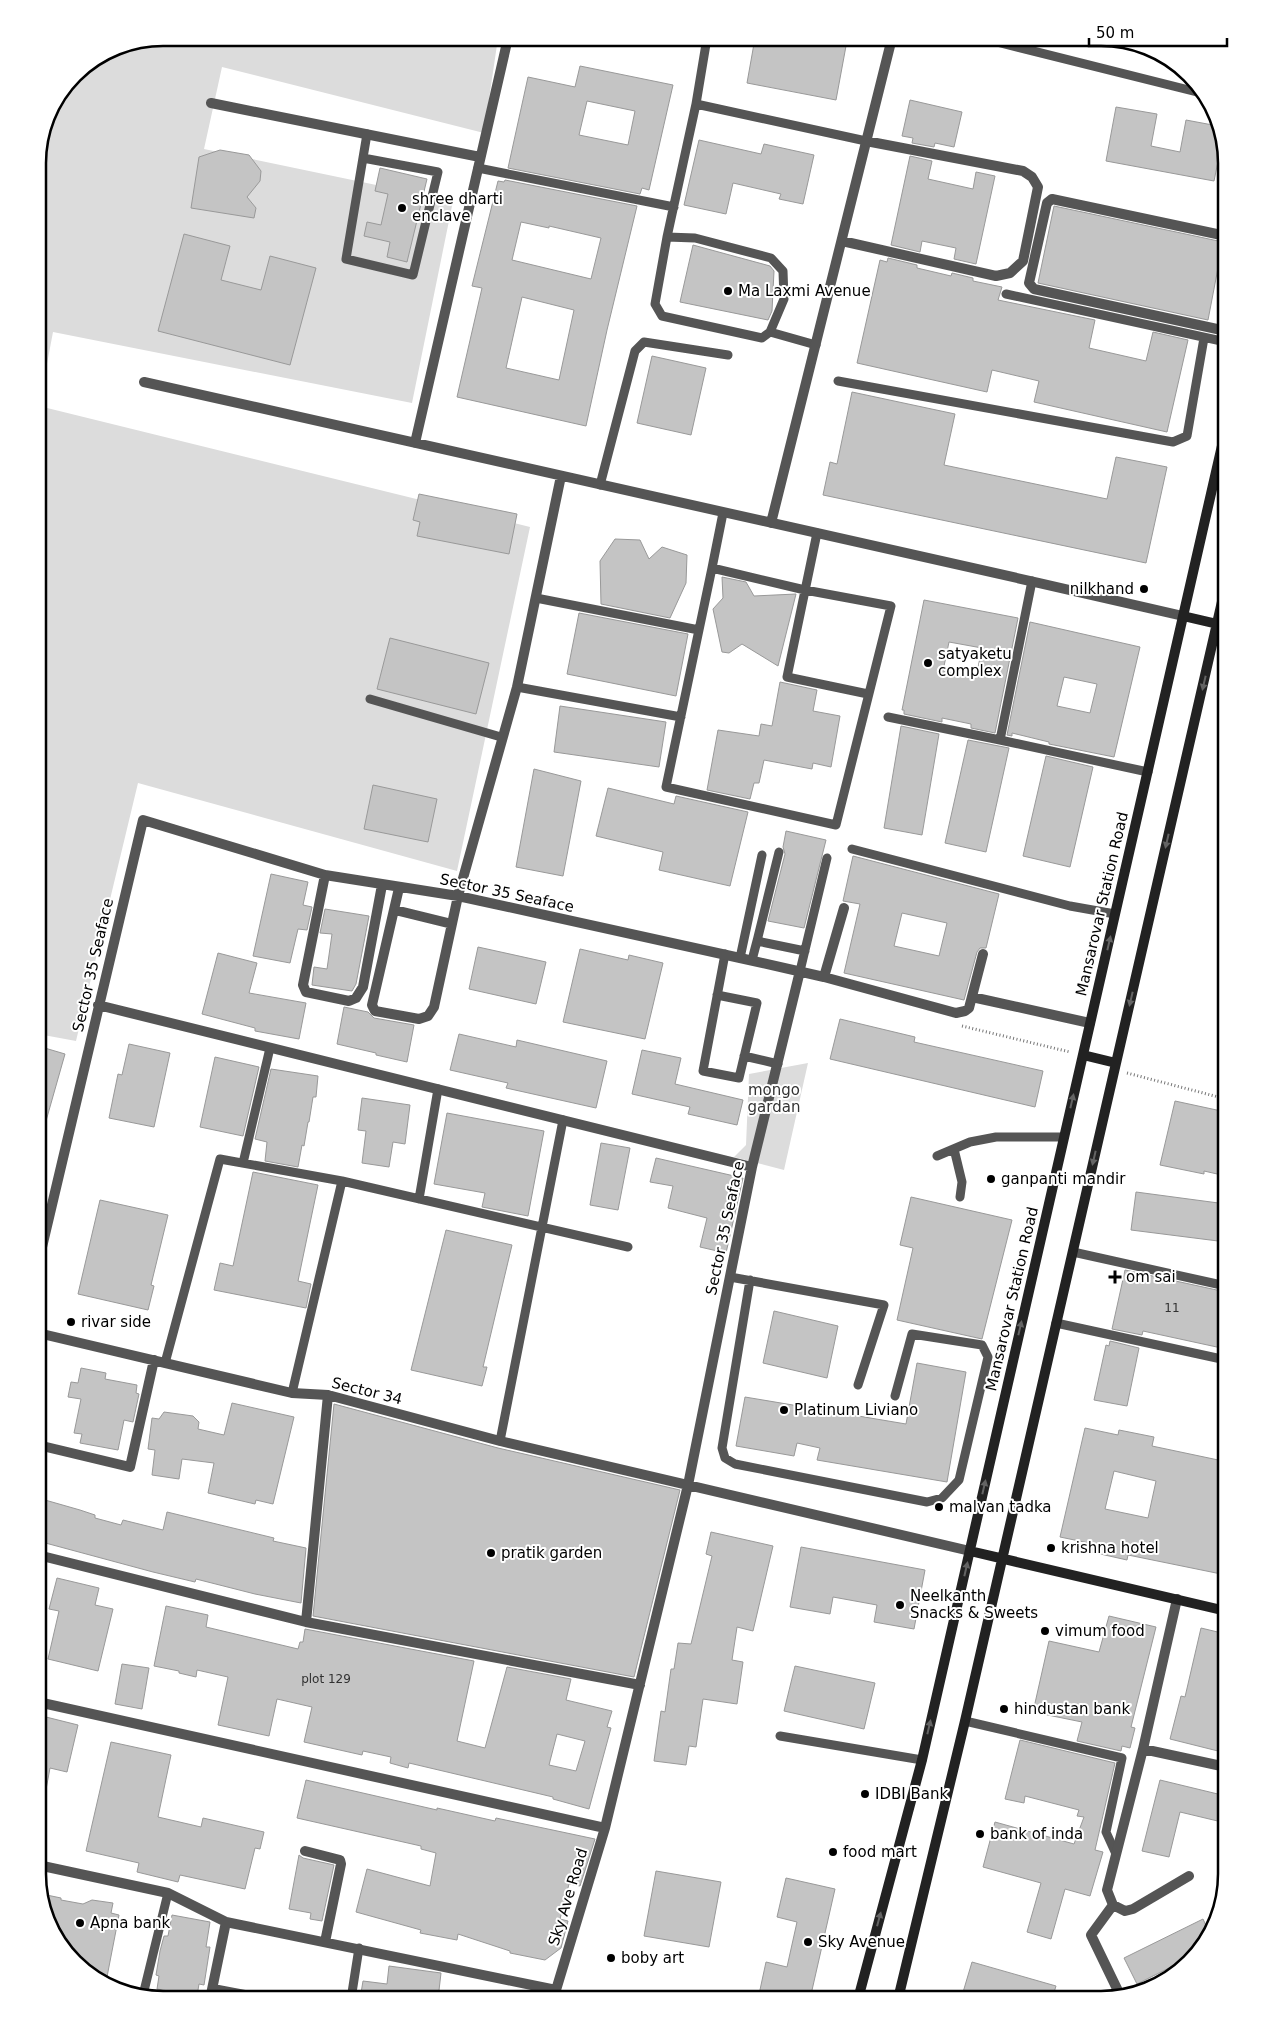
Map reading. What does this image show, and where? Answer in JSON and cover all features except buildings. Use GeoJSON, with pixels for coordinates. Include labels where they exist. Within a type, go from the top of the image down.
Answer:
{"type":"FeatureCollection","features":[{"type":"Feature","properties":{"kind":"main road","name":"Mansarovar Station Road"},"geometry":{"type":"LineString","coordinates":[[860,1991],[922,1760],[1218,464]]}},
{"type":"Feature","properties":{"kind":"main road"},"geometry":{"type":"LineString","coordinates":[[1184,616],[1218,624]]}},
{"type":"Feature","properties":{"kind":"main road"},"geometry":{"type":"LineString","coordinates":[[900,1991],[965,1721],[1115,1066],[1218,641]]}},
{"type":"Feature","properties":{"kind":"main road"},"geometry":{"type":"LineString","coordinates":[[1083,1055],[1115,1066]]}},
{"type":"Feature","properties":{"kind":"main road"},"geometry":{"type":"LineString","coordinates":[[970,1551],[1218,1609]]}},
{"type":"Feature","properties":{"kind":"street"},"geometry":{"type":"LineString","coordinates":[[415,443],[506,47]]}},
{"type":"Feature","properties":{"kind":"street"},"geometry":{"type":"LineString","coordinates":[[772,524],[890,47]]}},
{"type":"Feature","properties":{"kind":"street"},"geometry":{"type":"LineString","coordinates":[[211,103],[480,157]]}},
{"type":"Feature","properties":{"kind":"street"},"geometry":{"type":"LineString","coordinates":[[842,241],[996,276],[1010,273],[1023,261],[1038,187],[1032,177],[1023,171],[866,140]]}},
{"type":"Feature","properties":{"kind":"street"},"geometry":{"type":"LineString","coordinates":[[1218,234],[1052,199],[1047,202],[1029,283],[1034,289],[1218,329]]}},
{"type":"Feature","properties":{"kind":"street"},"geometry":{"type":"LineString","coordinates":[[144,382],[1184,616]]}},
{"type":"Feature","properties":{"kind":"street"},"geometry":{"type":"LineString","coordinates":[[399,888],[372,1005],[376,1011],[419,1019],[428,1016],[434,1007],[458,896],[501,737],[517,687],[561,476]]}},
{"type":"Feature","properties":{"kind":"street","name":"Sector 35 Seaface"},"geometry":{"type":"LineString","coordinates":[[46,1228],[143,820],[325,875],[458,896],[800,971],[752,1167],[688,1485]]}},
{"type":"Feature","properties":{"kind":"street"},"geometry":{"type":"LineString","coordinates":[[325,875],[303,985],[306,992],[349,1001],[356,998],[363,987],[382,885]]}},
{"type":"Feature","properties":{"kind":"street"},"geometry":{"type":"LineString","coordinates":[[824,977],[844,908]]}},
{"type":"Feature","properties":{"kind":"street"},"geometry":{"type":"LineString","coordinates":[[394,910],[452,924]]}},
{"type":"Feature","properties":{"kind":"street"},"geometry":{"type":"LineString","coordinates":[[800,971],[956,1013],[969,1008],[983,954]]}},
{"type":"Feature","properties":{"kind":"street"},"geometry":{"type":"LineString","coordinates":[[972,996],[1090,1023]]}},
{"type":"Feature","properties":{"kind":"street"},"geometry":{"type":"LineString","coordinates":[[98,1005],[752,1167]]}},
{"type":"Feature","properties":{"kind":"street","name":"Sector 34"},"geometry":{"type":"LineString","coordinates":[[46,1335],[292,1393],[328,1395],[500,1441],[970,1551]]}},
{"type":"Feature","properties":{"kind":"street"},"geometry":{"type":"LineString","coordinates":[[46,1448],[130,1467],[154,1360]]}},
{"type":"Feature","properties":{"kind":"street"},"geometry":{"type":"LineString","coordinates":[[306,1622],[328,1395]]}},
{"type":"Feature","properties":{"kind":"street","name":"Sky Ave Road"},"geometry":{"type":"LineString","coordinates":[[46,1867],[168,1893],[226,1922],[556,1990],[605,1828],[688,1485]]}},
{"type":"Feature","properties":{"kind":"street"},"geometry":{"type":"LineString","coordinates":[[46,1557],[306,1622],[640,1685]]}},
{"type":"Feature","properties":{"kind":"street"},"geometry":{"type":"LineString","coordinates":[[1177,1599],[1143,1749],[1107,1890],[1113,1905],[1125,1911],[1133,1909],[1189,1876]]}},
{"type":"Feature","properties":{"kind":"street"},"geometry":{"type":"LineString","coordinates":[[46,1704],[605,1828]]}},
{"type":"Feature","properties":{"kind":"street"},"geometry":{"type":"LineString","coordinates":[[1143,1749],[1218,1765]]}},
{"type":"Feature","properties":{"kind":"street"},"geometry":{"type":"LineString","coordinates":[[305,1851],[340,1860],[341,1864],[325,1942]]}},
{"type":"Feature","properties":{"kind":"street"},"geometry":{"type":"LineString","coordinates":[[1113,1905],[1091,1935],[1117,1989]]}},
{"type":"Feature","properties":{"kind":"street"},"geometry":{"type":"LineString","coordinates":[[213,1990],[226,1922]]}},
{"type":"Feature","properties":{"kind":"lane"},"geometry":{"type":"LineString","coordinates":[[667,237],[695,238],[770,258],[783,271],[784,299],[770,332],[762,338],[662,316],[655,304],[667,237],[696,104],[706,47]]}},
{"type":"Feature","properties":{"kind":"lane"},"geometry":{"type":"LineString","coordinates":[[1017,47],[1193,91]]}},
{"type":"Feature","properties":{"kind":"lane"},"geometry":{"type":"LineString","coordinates":[[696,104],[866,140]]}},
{"type":"Feature","properties":{"kind":"lane"},"geometry":{"type":"LineString","coordinates":[[363,158],[438,172],[413,275],[346,259],[367,134]]}},
{"type":"Feature","properties":{"kind":"lane"},"geometry":{"type":"LineString","coordinates":[[478,168],[674,207]]}},
{"type":"Feature","properties":{"kind":"lane"},"geometry":{"type":"LineString","coordinates":[[1006,294],[1218,341]]}},
{"type":"Feature","properties":{"kind":"lane"},"geometry":{"type":"LineString","coordinates":[[770,332],[816,345]]}},
{"type":"Feature","properties":{"kind":"lane"},"geometry":{"type":"LineString","coordinates":[[838,381],[1173,442],[1187,436],[1204,338]]}},
{"type":"Feature","properties":{"kind":"lane"},"geometry":{"type":"LineString","coordinates":[[600,485],[634,351],[644,342],[728,355]]}},
{"type":"Feature","properties":{"kind":"lane"},"geometry":{"type":"LineString","coordinates":[[712,568],[805,590],[890,606],[836,825],[666,787],[723,513]]}},
{"type":"Feature","properties":{"kind":"lane"},"geometry":{"type":"LineString","coordinates":[[817,533],[787,677],[868,694]]}},
{"type":"Feature","properties":{"kind":"lane"},"geometry":{"type":"LineString","coordinates":[[1000,740],[1032,581]]}},
{"type":"Feature","properties":{"kind":"lane"},"geometry":{"type":"LineString","coordinates":[[536,598],[699,630]]}},
{"type":"Feature","properties":{"kind":"lane"},"geometry":{"type":"LineString","coordinates":[[517,687],[680,716]]}},
{"type":"Feature","properties":{"kind":"lane"},"geometry":{"type":"LineString","coordinates":[[370,699],[501,737]]}},
{"type":"Feature","properties":{"kind":"lane"},"geometry":{"type":"LineString","coordinates":[[888,717],[1148,772]]}},
{"type":"Feature","properties":{"kind":"lane"},"geometry":{"type":"LineString","coordinates":[[852,849],[1070,906],[1115,914]]}},
{"type":"Feature","properties":{"kind":"lane"},"geometry":{"type":"LineString","coordinates":[[752,960],[778,852]]}},
{"type":"Feature","properties":{"kind":"lane"},"geometry":{"type":"LineString","coordinates":[[740,958],[762,855]]}},
{"type":"Feature","properties":{"kind":"lane"},"geometry":{"type":"LineString","coordinates":[[800,971],[827,858]]}},
{"type":"Feature","properties":{"kind":"lane"},"geometry":{"type":"LineString","coordinates":[[757,941],[805,951]]}},
{"type":"Feature","properties":{"kind":"lane"},"geometry":{"type":"LineString","coordinates":[[717,995],[757,1003],[739,1078],[703,1071],[717,995],[725,954]]}},
{"type":"Feature","properties":{"kind":"lane"},"geometry":{"type":"LineString","coordinates":[[243,1163],[270,1048]]}},
{"type":"Feature","properties":{"kind":"lane"},"geometry":{"type":"LineString","coordinates":[[744,1056],[778,1064]]}},
{"type":"Feature","properties":{"kind":"lane"},"geometry":{"type":"LineString","coordinates":[[419,1199],[438,1089]]}},
{"type":"Feature","properties":{"kind":"lane"},"geometry":{"type":"LineString","coordinates":[[500,1441],[563,1120]]}},
{"type":"Feature","properties":{"kind":"lane"},"geometry":{"type":"LineString","coordinates":[[937,1156],[970,1142],[996,1137],[1064,1137]]}},
{"type":"Feature","properties":{"kind":"lane"},"geometry":{"type":"LineString","coordinates":[[954,1149],[962,1182],[960,1197]]}},
{"type":"Feature","properties":{"kind":"lane"},"geometry":{"type":"LineString","coordinates":[[165,1363],[220,1159],[342,1181],[628,1247]]}},
{"type":"Feature","properties":{"kind":"lane"},"geometry":{"type":"LineString","coordinates":[[292,1393],[342,1181]]}},
{"type":"Feature","properties":{"kind":"lane"},"geometry":{"type":"LineString","coordinates":[[1073,1252],[1218,1284]]}},
{"type":"Feature","properties":{"kind":"lane"},"geometry":{"type":"LineString","coordinates":[[730,1276],[884,1305],[858,1385]]}},
{"type":"Feature","properties":{"kind":"lane"},"geometry":{"type":"LineString","coordinates":[[750,1280],[722,1448],[725,1458],[735,1464],[926,1502],[942,1498],[959,1480],[988,1357],[982,1345],[912,1334],[895,1396]]}},
{"type":"Feature","properties":{"kind":"lane"},"geometry":{"type":"LineString","coordinates":[[1056,1323],[1218,1358]]}},
{"type":"Feature","properties":{"kind":"lane"},"geometry":{"type":"LineString","coordinates":[[965,1721],[1122,1758],[1106,1832],[1116,1854]]}},
{"type":"Feature","properties":{"kind":"lane"},"geometry":{"type":"LineString","coordinates":[[780,1736],[922,1760]]}},
{"type":"Feature","properties":{"kind":"lane"},"geometry":{"type":"LineString","coordinates":[[145,1988],[168,1893]]}},
{"type":"Feature","properties":{"kind":"lane"},"geometry":{"type":"LineString","coordinates":[[352,1990],[359,1948]]}},
{"type":"Feature","properties":{"kind":"path"},"geometry":{"type":"LineString","coordinates":[[1115,1066],[1218,1097]]}},
{"type":"Feature","properties":{"kind":"green space"},"geometry":{"type":"Polygon","coordinates":[[[156,47],[497,47],[484,133],[222,67],[204,149],[453,201],[412,403],[53,332],[47,364],[47,148],[55,119],[66,98],[75,86],[92,70],[126,52],[156,47]]]}},
{"type":"Feature","properties":{"kind":"green space"},"geometry":{"type":"Polygon","coordinates":[[[47,408],[530,527],[457,871],[138,783],[76,1041],[46,1036],[47,408]]]}},
{"type":"Feature","properties":{"kind":"green space","name":"mongo gardan"},"geometry":{"type":"Polygon","coordinates":[[[808,1063],[784,1170],[734,1157],[746,1145],[749,1074],[808,1063]]]}},
{"type":"Feature","properties":{"kind":"place","name":"shree dharti enclave"},"geometry":{"type":"Point","coordinates":[402,208]}},
{"type":"Feature","properties":{"kind":"place","name":"Ma Laxmi Avenue"},"geometry":{"type":"Point","coordinates":[728,291]}},
{"type":"Feature","properties":{"kind":"place","name":"nilkhand"},"geometry":{"type":"Point","coordinates":[1144,589]}},
{"type":"Feature","properties":{"kind":"place","name":"satyaketu complex"},"geometry":{"type":"Point","coordinates":[928,663]}},
{"type":"Feature","properties":{"kind":"place","name":"ganpanti mandir"},"geometry":{"type":"Point","coordinates":[991,1179]}},
{"type":"Feature","properties":{"kind":"place","name":"om sai"},"geometry":{"type":"Point","coordinates":[1115,1277]}},
{"type":"Feature","properties":{"kind":"place","name":"rivar side"},"geometry":{"type":"Point","coordinates":[71,1322]}},
{"type":"Feature","properties":{"kind":"place","name":"Platinum Liviano"},"geometry":{"type":"Point","coordinates":[784,1410]}},
{"type":"Feature","properties":{"kind":"place","name":"malvan tadka"},"geometry":{"type":"Point","coordinates":[939,1507]}},
{"type":"Feature","properties":{"kind":"place","name":"krishna hotel"},"geometry":{"type":"Point","coordinates":[1051,1548]}},
{"type":"Feature","properties":{"kind":"place","name":"pratik garden"},"geometry":{"type":"Point","coordinates":[491,1553]}},
{"type":"Feature","properties":{"kind":"place","name":"Neelkanth Snacks & Sweets"},"geometry":{"type":"Point","coordinates":[900,1605]}},
{"type":"Feature","properties":{"kind":"place","name":"vimum food"},"geometry":{"type":"Point","coordinates":[1045,1631]}},
{"type":"Feature","properties":{"kind":"place","name":"hindustan bank"},"geometry":{"type":"Point","coordinates":[1004,1709]}},
{"type":"Feature","properties":{"kind":"place","name":"IDBI Bank"},"geometry":{"type":"Point","coordinates":[865,1794]}},
{"type":"Feature","properties":{"kind":"place","name":"bank of inda"},"geometry":{"type":"Point","coordinates":[980,1834]}},
{"type":"Feature","properties":{"kind":"place","name":"food mart"},"geometry":{"type":"Point","coordinates":[833,1852]}},
{"type":"Feature","properties":{"kind":"place","name":"Apna bank"},"geometry":{"type":"Point","coordinates":[80,1923]}},
{"type":"Feature","properties":{"kind":"place","name":"Sky Avenue"},"geometry":{"type":"Point","coordinates":[808,1942]}},
{"type":"Feature","properties":{"kind":"place","name":"boby art"},"geometry":{"type":"Point","coordinates":[611,1958]}}]}
